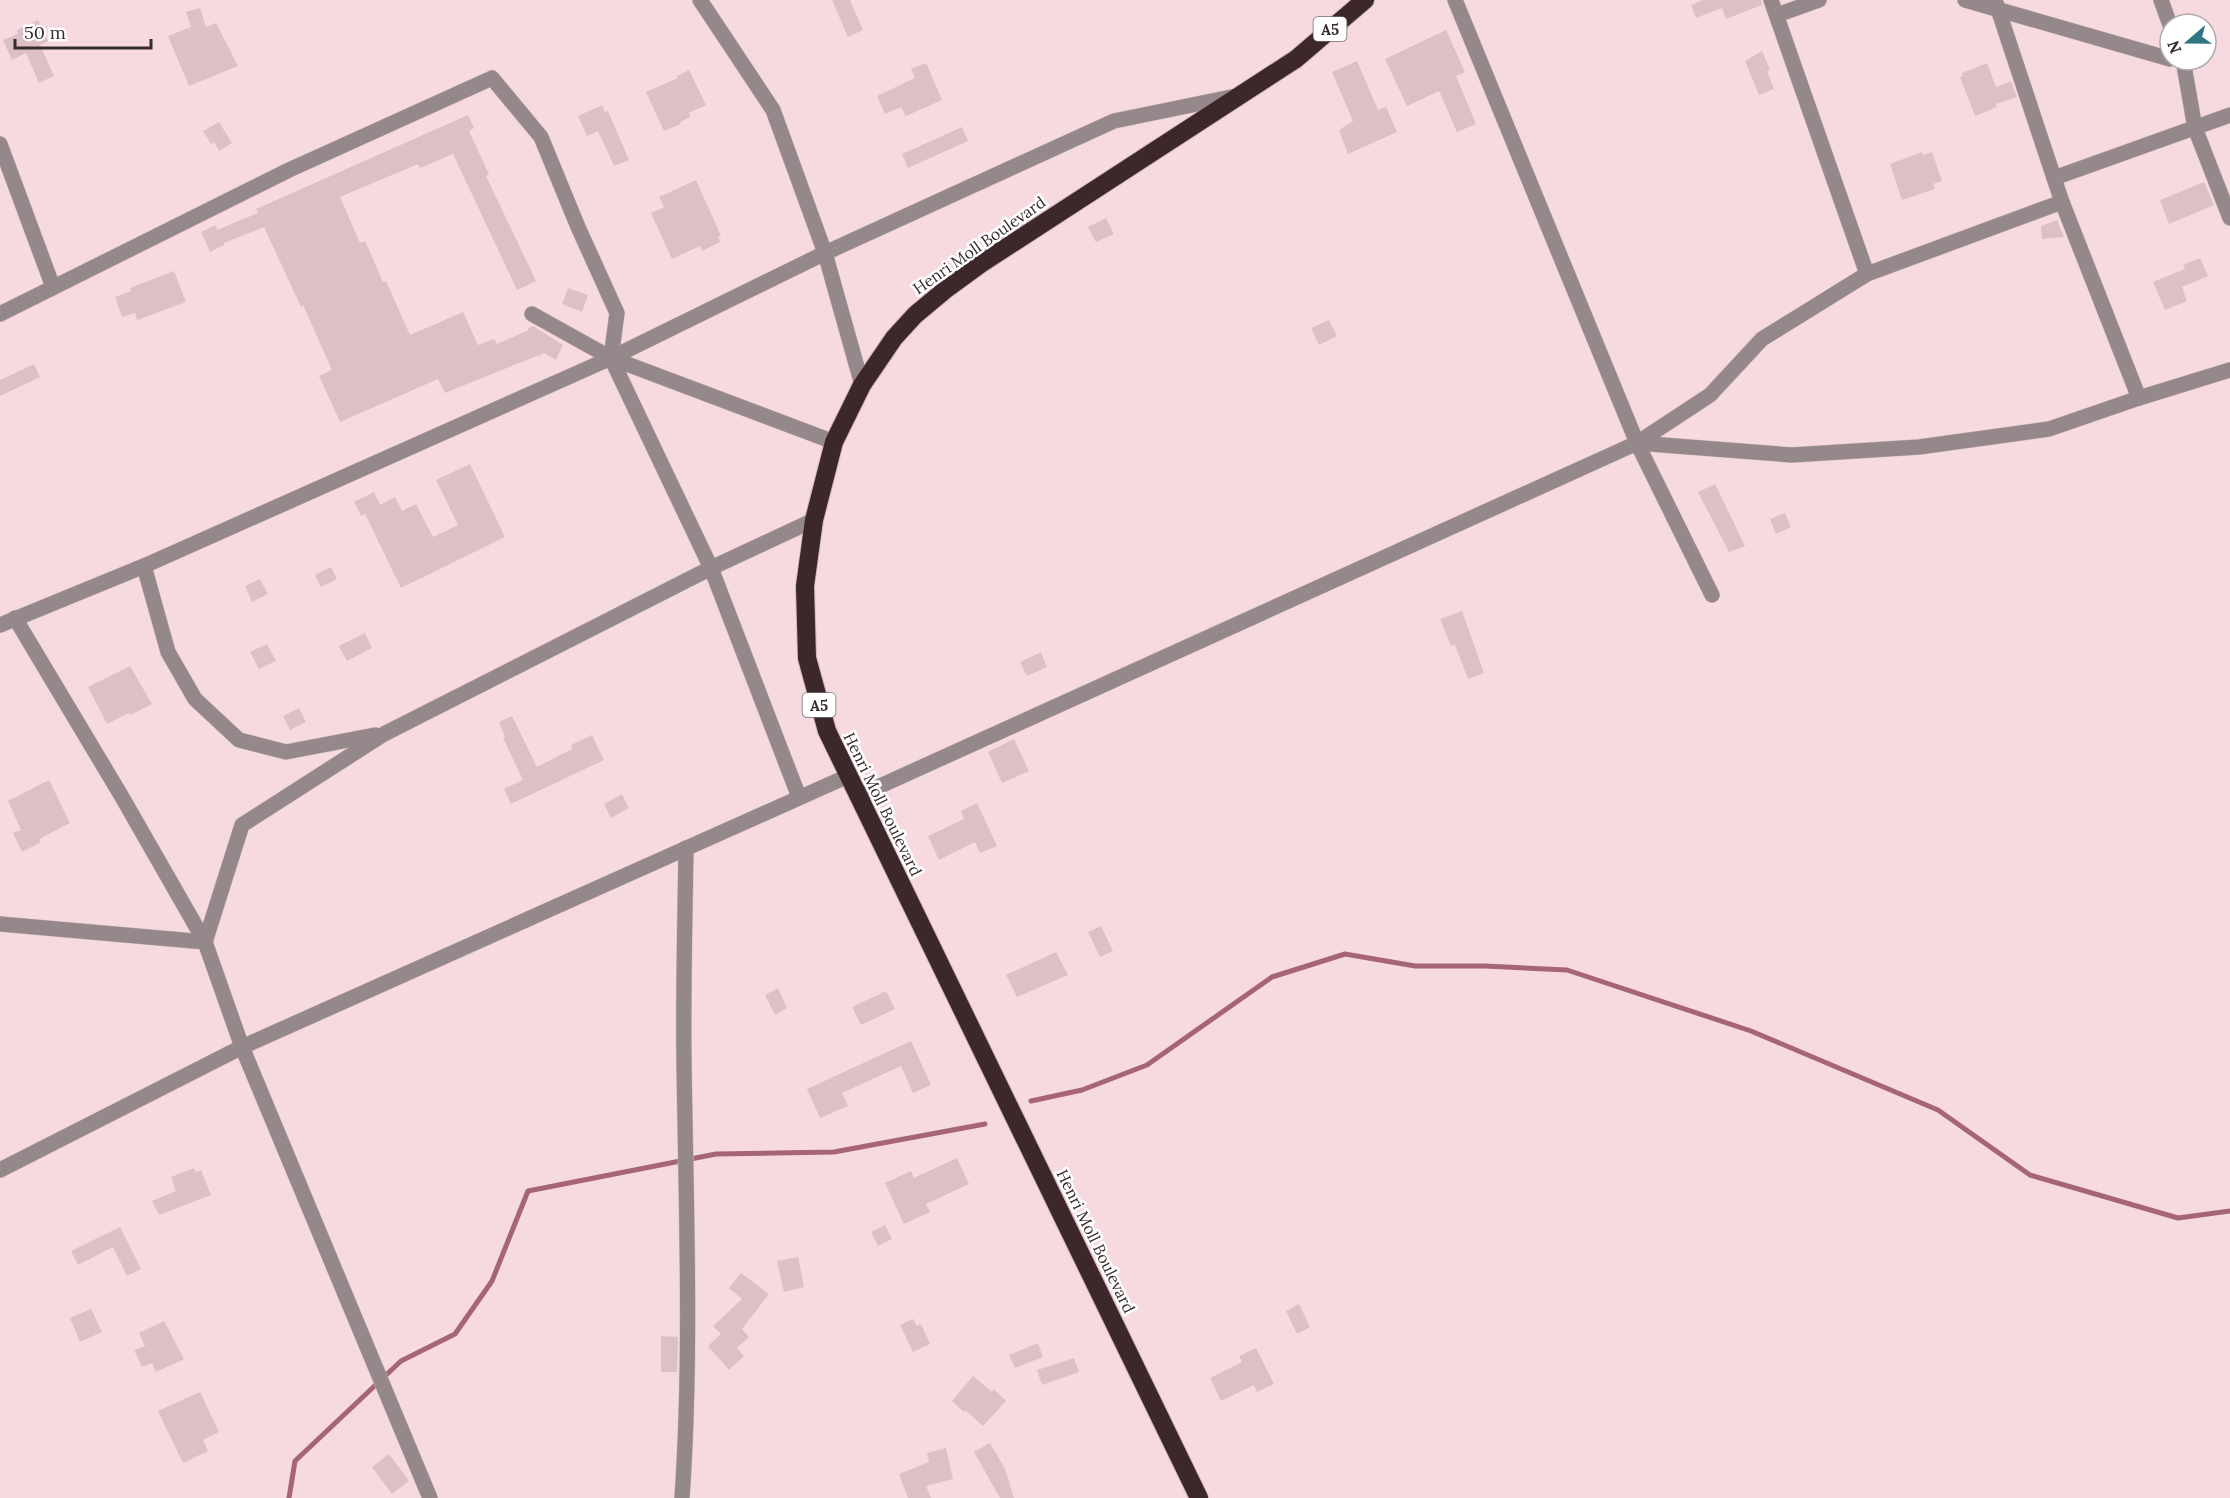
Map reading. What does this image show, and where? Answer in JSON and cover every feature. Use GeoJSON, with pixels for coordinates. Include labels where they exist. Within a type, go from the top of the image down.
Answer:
{"type":"FeatureCollection","features":[{"type":"Feature","properties":{"kind":"highway","name":"Henri Moll Boulevard"},"geometry":{"type":"LineString","coordinates":[[1199,1498],[827,731],[807,658],[805,586],[814,520],[834,442],[862,385],[894,338],[915,315],[945,290],[1116,174],[1296,58],[1365,0]]}},
{"type":"Feature","properties":{"kind":"street"},"geometry":{"type":"LineString","coordinates":[[700,0],[773,110],[825,253],[862,385]]}},
{"type":"Feature","properties":{"kind":"street"},"geometry":{"type":"LineString","coordinates":[[1455,0],[1637,443],[1712,595]]}},
{"type":"Feature","properties":{"kind":"street"},"geometry":{"type":"LineString","coordinates":[[1819,0],[1774,7],[1867,274]]}},
{"type":"Feature","properties":{"kind":"street"},"geometry":{"type":"LineString","coordinates":[[1965,0],[1997,5],[2158,55]]}},
{"type":"Feature","properties":{"kind":"street"},"geometry":{"type":"LineString","coordinates":[[1997,5],[2062,202],[2139,398]]}},
{"type":"Feature","properties":{"kind":"street"},"geometry":{"type":"LineString","coordinates":[[2180,72],[2195,128],[2230,218]]}},
{"type":"Feature","properties":{"kind":"street"},"geometry":{"type":"LineString","coordinates":[[0,314],[289,170],[492,78],[541,137],[617,313],[610,358],[711,568],[799,797]]}},
{"type":"Feature","properties":{"kind":"street"},"geometry":{"type":"LineString","coordinates":[[0,625],[144,566],[610,358],[825,253],[1114,121],[1239,95]]}},
{"type":"Feature","properties":{"kind":"street"},"geometry":{"type":"LineString","coordinates":[[2054,178],[2230,115]]}},
{"type":"Feature","properties":{"kind":"street"},"geometry":{"type":"LineString","coordinates":[[0,144],[54,287]]}},
{"type":"Feature","properties":{"kind":"street"},"geometry":{"type":"LineString","coordinates":[[858,796],[1637,443],[1710,396],[1762,339],[1867,274],[2062,202]]}},
{"type":"Feature","properties":{"kind":"street"},"geometry":{"type":"LineString","coordinates":[[532,314],[610,358],[834,442]]}},
{"type":"Feature","properties":{"kind":"street"},"geometry":{"type":"LineString","coordinates":[[1637,443],[1792,455],[1919,447],[2049,429],[2230,370]]}},
{"type":"Feature","properties":{"kind":"street"},"geometry":{"type":"LineString","coordinates":[[205,942],[242,825],[384,734],[711,568],[814,520]]}},
{"type":"Feature","properties":{"kind":"street"},"geometry":{"type":"LineString","coordinates":[[144,566],[168,652],[195,699],[239,740],[286,752],[384,734]]}},
{"type":"Feature","properties":{"kind":"street"},"geometry":{"type":"LineString","coordinates":[[15,618],[205,942],[242,1047],[430,1498]]}},
{"type":"Feature","properties":{"kind":"street"},"geometry":{"type":"LineString","coordinates":[[0,1170],[242,1047],[848,776]]}},
{"type":"Feature","properties":{"kind":"street"},"geometry":{"type":"LineString","coordinates":[[682,1498],[686,1445],[688,1276],[684,1061],[686,848]]}},
{"type":"Feature","properties":{"kind":"street"},"geometry":{"type":"LineString","coordinates":[[0,924],[205,942]]}},
{"type":"Feature","properties":{"kind":"building"},"geometry":{"type":"Polygon","coordinates":[[[832,0],[850,0],[863,30],[848,37],[832,0]]]}},
{"type":"Feature","properties":{"kind":"building"},"geometry":{"type":"Polygon","coordinates":[[[1703,0],[1761,0],[1762,5],[1726,19],[1722,8],[1696,18],[1691,5],[1703,0]]]}},
{"type":"Feature","properties":{"kind":"building"},"geometry":{"type":"Polygon","coordinates":[[[200,8],[206,27],[216,23],[238,66],[189,86],[168,36],[191,27],[186,12],[200,8]]]}},
{"type":"Feature","properties":{"kind":"building"},"geometry":{"type":"Polygon","coordinates":[[[38,20],[48,41],[40,45],[54,76],[39,83],[26,53],[12,60],[3,40],[18,34],[17,30],[38,20]]]}},
{"type":"Feature","properties":{"kind":"building"},"geometry":{"type":"Polygon","coordinates":[[[1446,30],[1465,72],[1456,76],[1476,124],[1457,132],[1439,91],[1407,106],[1385,59],[1446,30]]]}},
{"type":"Feature","properties":{"kind":"building"},"geometry":{"type":"Polygon","coordinates":[[[1762,51],[1770,70],[1767,71],[1774,89],[1759,95],[1745,61],[1762,51]]]}},
{"type":"Feature","properties":{"kind":"building"},"geometry":{"type":"Polygon","coordinates":[[[1357,61],[1378,110],[1386,107],[1397,132],[1348,154],[1339,130],[1353,121],[1332,72],[1357,61]]]}},
{"type":"Feature","properties":{"kind":"building"},"geometry":{"type":"Polygon","coordinates":[[[926,63],[942,100],[906,116],[901,107],[885,114],[877,96],[915,78],[911,69],[926,63]]]}},
{"type":"Feature","properties":{"kind":"building"},"geometry":{"type":"Polygon","coordinates":[[[1987,63],[1996,87],[2011,81],[2017,97],[1996,104],[1997,107],[1975,116],[1960,77],[1963,76],[1962,73],[1987,63]]]}},
{"type":"Feature","properties":{"kind":"building"},"geometry":{"type":"Polygon","coordinates":[[[689,70],[706,105],[689,113],[690,117],[680,122],[681,124],[664,131],[646,92],[678,78],[677,76],[689,70]]]}},
{"type":"Feature","properties":{"kind":"building"},"geometry":{"type":"Polygon","coordinates":[[[602,105],[605,112],[608,111],[629,160],[614,166],[598,131],[587,136],[578,116],[602,105]]]}},
{"type":"Feature","properties":{"kind":"building"},"geometry":{"type":"Polygon","coordinates":[[[468,115],[474,128],[469,131],[489,174],[486,176],[536,281],[517,290],[453,154],[420,168],[418,164],[340,197],[360,243],[365,241],[383,282],[386,281],[410,335],[463,312],[478,345],[494,339],[497,344],[533,326],[563,345],[556,360],[544,353],[540,357],[539,355],[445,393],[438,379],[340,422],[319,376],[332,370],[264,227],[224,243],[210,252],[201,232],[216,225],[217,230],[258,213],[256,209],[468,115]]]}},
{"type":"Feature","properties":{"kind":"building"},"geometry":{"type":"Polygon","coordinates":[[[219,122],[232,143],[219,151],[214,142],[211,144],[203,131],[219,122]]]}},
{"type":"Feature","properties":{"kind":"building"},"geometry":{"type":"Polygon","coordinates":[[[962,127],[968,141],[908,168],[902,154],[962,127]]]}},
{"type":"Feature","properties":{"kind":"building"},"geometry":{"type":"Polygon","coordinates":[[[1922,152],[1923,155],[1932,152],[1942,181],[1933,184],[1935,189],[1902,200],[1890,164],[1922,152]]]}},
{"type":"Feature","properties":{"kind":"building"},"geometry":{"type":"Polygon","coordinates":[[[696,180],[721,236],[718,237],[720,242],[702,251],[700,246],[672,259],[651,213],[664,207],[659,197],[696,180]]]}},
{"type":"Feature","properties":{"kind":"building"},"geometry":{"type":"Polygon","coordinates":[[[2204,182],[2214,205],[2169,224],[2160,200],[2204,182]]]}},
{"type":"Feature","properties":{"kind":"building"},"geometry":{"type":"Polygon","coordinates":[[[1106,218],[1114,234],[1096,242],[1088,227],[1106,218]]]}},
{"type":"Feature","properties":{"kind":"building"},"geometry":{"type":"Polygon","coordinates":[[[2057,220],[2064,237],[2042,239],[2041,226],[2057,220]]]}},
{"type":"Feature","properties":{"kind":"building"},"geometry":{"type":"Polygon","coordinates":[[[2200,258],[2208,276],[2182,287],[2187,301],[2165,310],[2153,282],[2185,269],[2183,265],[2200,258]]]}},
{"type":"Feature","properties":{"kind":"building"},"geometry":{"type":"Polygon","coordinates":[[[174,271],[186,302],[137,320],[135,313],[122,317],[115,297],[131,291],[130,288],[174,271]]]}},
{"type":"Feature","properties":{"kind":"building"},"geometry":{"type":"Polygon","coordinates":[[[568,288],[588,295],[582,312],[562,304],[568,288]]]}},
{"type":"Feature","properties":{"kind":"building"},"geometry":{"type":"Polygon","coordinates":[[[1329,320],[1337,336],[1319,345],[1311,328],[1329,320]]]}},
{"type":"Feature","properties":{"kind":"building"},"geometry":{"type":"Polygon","coordinates":[[[34,364],[40,377],[0,396],[0,380],[34,364]]]}},
{"type":"Feature","properties":{"kind":"building"},"geometry":{"type":"Polygon","coordinates":[[[470,464],[505,537],[401,588],[365,514],[361,516],[354,502],[374,492],[380,505],[395,497],[402,511],[416,504],[433,537],[458,525],[436,480],[470,464]]]}},
{"type":"Feature","properties":{"kind":"building"},"geometry":{"type":"Polygon","coordinates":[[[1715,484],[1745,546],[1729,552],[1698,492],[1715,484]]]}},
{"type":"Feature","properties":{"kind":"building"},"geometry":{"type":"Polygon","coordinates":[[[1785,513],[1791,527],[1776,534],[1770,519],[1785,513]]]}},
{"type":"Feature","properties":{"kind":"building"},"geometry":{"type":"Polygon","coordinates":[[[331,567],[337,579],[321,587],[315,575],[331,567]]]}},
{"type":"Feature","properties":{"kind":"building"},"geometry":{"type":"Polygon","coordinates":[[[260,579],[268,594],[252,602],[245,586],[260,579]]]}},
{"type":"Feature","properties":{"kind":"building"},"geometry":{"type":"Polygon","coordinates":[[[1462,611],[1484,673],[1468,679],[1455,645],[1451,646],[1440,619],[1462,611]]]}},
{"type":"Feature","properties":{"kind":"building"},"geometry":{"type":"Polygon","coordinates":[[[365,633],[372,648],[347,661],[339,646],[365,633]]]}},
{"type":"Feature","properties":{"kind":"building"},"geometry":{"type":"Polygon","coordinates":[[[267,644],[276,661],[259,669],[250,652],[267,644]]]}},
{"type":"Feature","properties":{"kind":"building"},"geometry":{"type":"Polygon","coordinates":[[[1041,652],[1047,667],[1027,676],[1020,662],[1041,652]]]}},
{"type":"Feature","properties":{"kind":"building"},"geometry":{"type":"Polygon","coordinates":[[[130,666],[152,704],[107,724],[88,687],[130,666]]]}},
{"type":"Feature","properties":{"kind":"building"},"geometry":{"type":"Polygon","coordinates":[[[299,708],[306,722],[290,730],[283,716],[299,708]]]}},
{"type":"Feature","properties":{"kind":"building"},"geometry":{"type":"Polygon","coordinates":[[[512,716],[537,767],[572,749],[571,745],[592,735],[604,760],[511,804],[504,789],[523,780],[503,738],[505,737],[499,722],[512,716]]]}},
{"type":"Feature","properties":{"kind":"building"},"geometry":{"type":"Polygon","coordinates":[[[1014,739],[1029,771],[1002,783],[988,752],[1014,739]]]}},
{"type":"Feature","properties":{"kind":"building"},"geometry":{"type":"Polygon","coordinates":[[[49,780],[70,823],[39,839],[41,842],[22,852],[13,833],[21,830],[8,801],[49,780]]]}},
{"type":"Feature","properties":{"kind":"building"},"geometry":{"type":"Polygon","coordinates":[[[622,794],[629,808],[611,818],[604,804],[622,794]]]}},
{"type":"Feature","properties":{"kind":"building"},"geometry":{"type":"Polygon","coordinates":[[[977,803],[997,846],[980,853],[975,842],[939,860],[928,836],[964,819],[961,811],[977,803]]]}},
{"type":"Feature","properties":{"kind":"building"},"geometry":{"type":"Polygon","coordinates":[[[1101,926],[1113,951],[1100,957],[1088,932],[1101,926]]]}},
{"type":"Feature","properties":{"kind":"building"},"geometry":{"type":"Polygon","coordinates":[[[1056,952],[1068,975],[1017,997],[1006,975],[1056,952]]]}},
{"type":"Feature","properties":{"kind":"building"},"geometry":{"type":"Polygon","coordinates":[[[778,988],[787,1008],[775,1015],[765,995],[778,988]]]}},
{"type":"Feature","properties":{"kind":"building"},"geometry":{"type":"Polygon","coordinates":[[[886,991],[895,1009],[861,1025],[852,1007],[886,991]]]}},
{"type":"Feature","properties":{"kind":"building"},"geometry":{"type":"Polygon","coordinates":[[[911,1041],[931,1085],[913,1093],[901,1066],[842,1093],[848,1106],[820,1118],[807,1089],[911,1041]]]}},
{"type":"Feature","properties":{"kind":"building"},"geometry":{"type":"Polygon","coordinates":[[[957,1158],[969,1184],[926,1204],[930,1212],[904,1224],[885,1183],[911,1171],[914,1178],[957,1158]]]}},
{"type":"Feature","properties":{"kind":"building"},"geometry":{"type":"Polygon","coordinates":[[[194,1168],[196,1172],[201,1170],[211,1195],[159,1215],[152,1201],[176,1191],[171,1177],[194,1168]]]}},
{"type":"Feature","properties":{"kind":"building"},"geometry":{"type":"Polygon","coordinates":[[[885,1225],[892,1239],[878,1246],[871,1232],[885,1225]]]}},
{"type":"Feature","properties":{"kind":"building"},"geometry":{"type":"Polygon","coordinates":[[[120,1227],[141,1269],[127,1276],[113,1247],[78,1265],[71,1251],[120,1227]]]}},
{"type":"Feature","properties":{"kind":"building"},"geometry":{"type":"Polygon","coordinates":[[[798,1257],[804,1287],[784,1292],[777,1261],[798,1257]]]}},
{"type":"Feature","properties":{"kind":"building"},"geometry":{"type":"Polygon","coordinates":[[[741,1273],[769,1294],[742,1329],[749,1337],[737,1348],[744,1356],[729,1370],[708,1346],[721,1334],[713,1326],[742,1299],[729,1288],[741,1273]]]}},
{"type":"Feature","properties":{"kind":"building"},"geometry":{"type":"Polygon","coordinates":[[[1299,1304],[1310,1327],[1297,1334],[1286,1311],[1299,1304]]]}},
{"type":"Feature","properties":{"kind":"building"},"geometry":{"type":"Polygon","coordinates":[[[91,1309],[102,1332],[80,1342],[70,1318],[91,1309]]]}},
{"type":"Feature","properties":{"kind":"building"},"geometry":{"type":"Polygon","coordinates":[[[913,1319],[917,1326],[921,1324],[930,1344],[913,1352],[900,1325],[913,1319]]]}},
{"type":"Feature","properties":{"kind":"building"},"geometry":{"type":"Polygon","coordinates":[[[164,1321],[184,1359],[156,1372],[152,1363],[142,1367],[134,1350],[145,1346],[139,1333],[164,1321]]]}},
{"type":"Feature","properties":{"kind":"building"},"geometry":{"type":"Polygon","coordinates":[[[661,1336],[678,1337],[677,1372],[661,1372],[661,1336]]]}},
{"type":"Feature","properties":{"kind":"building"},"geometry":{"type":"Polygon","coordinates":[[[1038,1343],[1043,1357],[1015,1368],[1009,1355],[1038,1343]]]}},
{"type":"Feature","properties":{"kind":"building"},"geometry":{"type":"Polygon","coordinates":[[[1256,1348],[1274,1384],[1257,1392],[1254,1385],[1221,1401],[1210,1378],[1242,1362],[1239,1356],[1256,1348]]]}},
{"type":"Feature","properties":{"kind":"building"},"geometry":{"type":"Polygon","coordinates":[[[1074,1358],[1079,1372],[1042,1385],[1037,1370],[1074,1358]]]}},
{"type":"Feature","properties":{"kind":"building"},"geometry":{"type":"Polygon","coordinates":[[[973,1376],[992,1392],[994,1389],[1006,1401],[983,1426],[952,1401],[973,1376]]]}},
{"type":"Feature","properties":{"kind":"building"},"geometry":{"type":"Polygon","coordinates":[[[200,1392],[219,1432],[203,1440],[208,1451],[183,1463],[158,1411],[200,1392]]]}},
{"type":"Feature","properties":{"kind":"building"},"geometry":{"type":"Polygon","coordinates":[[[990,1443],[1005,1469],[1014,1498],[1000,1498],[974,1452],[990,1443]]]}},
{"type":"Feature","properties":{"kind":"building"},"geometry":{"type":"Polygon","coordinates":[[[946,1448],[953,1479],[926,1486],[931,1498],[908,1498],[899,1474],[929,1462],[927,1453],[946,1448]]]}},
{"type":"Feature","properties":{"kind":"building"},"geometry":{"type":"Polygon","coordinates":[[[389,1454],[409,1481],[392,1494],[372,1467],[389,1454]]]}},
{"type":"Feature","properties":{"kind":"waterway"},"geometry":{"type":"LineString","coordinates":[[1031,1101],[1082,1090],[1147,1065],[1272,977],[1345,954],[1415,966],[1485,966],[1567,970],[1751,1031],[1938,1110],[2030,1175],[2178,1218],[2230,1211]]}},
{"type":"Feature","properties":{"kind":"waterway"},"geometry":{"type":"LineString","coordinates":[[289,1498],[295,1461],[401,1361],[455,1334],[492,1281],[528,1191],[716,1154],[834,1152],[985,1124]]}}]}
